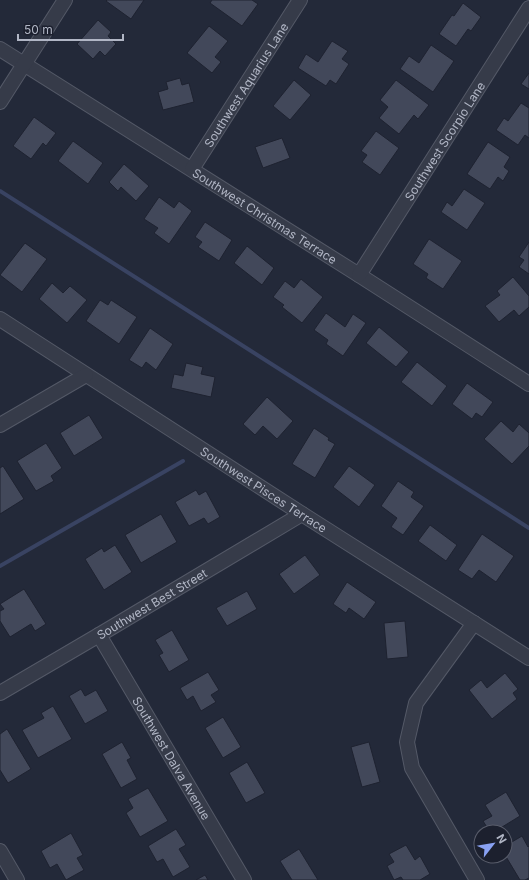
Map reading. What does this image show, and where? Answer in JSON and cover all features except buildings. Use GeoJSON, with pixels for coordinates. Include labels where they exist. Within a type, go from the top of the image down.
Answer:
{"type":"FeatureCollection","features":[{"type":"Feature","properties":{"kind":"street"},"geometry":{"type":"LineString","coordinates":[[0,102],[65,0]]}},
{"type":"Feature","properties":{"kind":"street","name":"Southwest Aquarius Lane"},"geometry":{"type":"LineString","coordinates":[[192,169],[300,0]]}},
{"type":"Feature","properties":{"kind":"street","name":"Southwest Scorpio Lane"},"geometry":{"type":"LineString","coordinates":[[359,274],[529,8]]}},
{"type":"Feature","properties":{"kind":"street","name":"Southwest Christmas Terrace"},"geometry":{"type":"LineString","coordinates":[[0,49],[528,381]]}},
{"type":"Feature","properties":{"kind":"street","name":"Southwest Pisces Terrace"},"geometry":{"type":"LineString","coordinates":[[0,319],[302,514],[529,658]]}},
{"type":"Feature","properties":{"kind":"street"},"geometry":{"type":"LineString","coordinates":[[0,426],[86,375]]}},
{"type":"Feature","properties":{"kind":"street","name":"Southwest Best Street"},"geometry":{"type":"LineString","coordinates":[[0,693],[302,514]]}},
{"type":"Feature","properties":{"kind":"street"},"geometry":{"type":"LineString","coordinates":[[474,623],[416,702],[407,742],[412,768],[477,880]]}},
{"type":"Feature","properties":{"kind":"street","name":"Southwest Dalva Avenue"},"geometry":{"type":"LineString","coordinates":[[100,635],[244,880]]}},
{"type":"Feature","properties":{"kind":"street"},"geometry":{"type":"LineString","coordinates":[[0,851],[17,880]]}},
{"type":"Feature","properties":{"kind":"waterway"},"geometry":{"type":"LineString","coordinates":[[0,191],[529,528]]}},
{"type":"Feature","properties":{"kind":"waterway"},"geometry":{"type":"LineString","coordinates":[[0,566],[183,461]]}}]}
